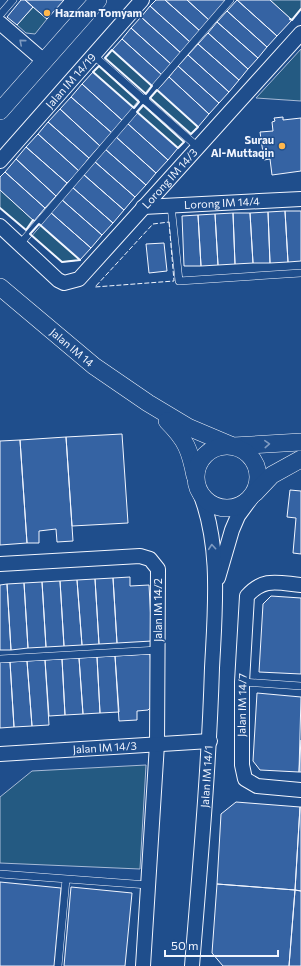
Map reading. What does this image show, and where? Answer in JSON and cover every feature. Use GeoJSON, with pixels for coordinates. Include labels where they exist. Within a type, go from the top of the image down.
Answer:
{"type":"FeatureCollection","features":[{"type":"Feature","properties":{"kind":"street"},"geometry":{"type":"LineString","coordinates":[[0,111],[98,0]]}},
{"type":"Feature","properties":{"kind":"street","name":"Jalan IM 14/19"},"geometry":{"type":"LineString","coordinates":[[0,161],[142,0]]}},
{"type":"Feature","properties":{"kind":"street"},"geometry":{"type":"LineString","coordinates":[[0,23],[44,61]]}},
{"type":"Feature","properties":{"kind":"street","name":"Lorong IM 14/3"},"geometry":{"type":"LineString","coordinates":[[20,244],[64,284],[79,279],[143,207],[199,148],[301,33]]}},
{"type":"Feature","properties":{"kind":"street","name":"Lorong IM 14/4"},"geometry":{"type":"LineString","coordinates":[[143,207],[301,199]]}},
{"type":"Feature","properties":{"kind":"street"},"geometry":{"type":"LineString","coordinates":[[0,226],[20,244]]}},
{"type":"Feature","properties":{"kind":"street","name":"Jalan IM 14"},"geometry":{"type":"LineString","coordinates":[[0,286],[94,366],[148,403],[188,427],[233,446]]}},
{"type":"Feature","properties":{"kind":"street","name":"Jalan IM 14"},"geometry":{"type":"LineString","coordinates":[[148,403],[174,428],[187,445],[190,452],[197,486]]}},
{"type":"Feature","properties":{"kind":"street"},"geometry":{"type":"LineString","coordinates":[[215,586],[209,520],[206,505],[197,486],[195,475],[198,465],[204,455],[212,449],[222,445],[233,446],[301,442]]}},
{"type":"Feature","properties":{"kind":"street"},"geometry":{"type":"LineString","coordinates":[[215,586],[232,530],[238,516],[254,494],[258,484],[259,474],[256,464],[250,455],[242,449],[233,446]]}},
{"type":"Feature","properties":{"kind":"street"},"geometry":{"type":"LineString","coordinates":[[197,486],[202,496],[209,503],[229,509],[248,501],[272,475],[301,459]]}},
{"type":"Feature","properties":{"kind":"street","name":"Jalan IM 14/2"},"geometry":{"type":"LineString","coordinates":[[0,564],[140,556],[150,559],[158,569],[157,744]]}},
{"type":"Feature","properties":{"kind":"street","name":"Jalan IM 14/7"},"geometry":{"type":"LineString","coordinates":[[301,585],[265,582],[255,588],[247,596],[242,682],[242,765],[245,780],[257,786],[301,790]]}},
{"type":"Feature","properties":{"kind":"street","name":"Jalan IM 14/1"},"geometry":{"type":"LineString","coordinates":[[192,966],[210,742],[215,586]]}},
{"type":"Feature","properties":{"kind":"street","name":"Jalan IM 14/3"},"geometry":{"type":"LineString","coordinates":[[0,754],[210,742]]}},
{"type":"Feature","properties":{"kind":"street"},"geometry":{"type":"LineString","coordinates":[[143,966],[157,744]]}},
{"type":"Feature","properties":{"kind":"lane"},"geometry":{"type":"LineString","coordinates":[[0,15],[13,0]]}},
{"type":"Feature","properties":{"kind":"lane"},"geometry":{"type":"LineString","coordinates":[[20,244],[230,0]]}},
{"type":"Feature","properties":{"kind":"lane"},"geometry":{"type":"LineString","coordinates":[[93,55],[199,148]]}},
{"type":"Feature","properties":{"kind":"lane"},"geometry":{"type":"LineString","coordinates":[[171,206],[179,281],[301,273]]}},
{"type":"Feature","properties":{"kind":"lane"},"geometry":{"type":"LineString","coordinates":[[0,659],[158,650]]}},
{"type":"Feature","properties":{"kind":"lane"},"geometry":{"type":"LineString","coordinates":[[242,682],[301,686]]}},
{"type":"Feature","properties":{"kind":"lane"},"geometry":{"type":"LineString","coordinates":[[0,874],[148,885]]}},
{"type":"Feature","properties":{"kind":"lane"},"geometry":{"type":"LineString","coordinates":[[58,966],[66,879]]}},
{"type":"Feature","properties":{"kind":"shaded area"},"geometry":{"type":"Polygon","coordinates":[[[270,0],[301,0],[301,9],[292,20],[270,0]]]}},
{"type":"Feature","properties":{"kind":"shaded area"},"geometry":{"type":"Polygon","coordinates":[[[33,7],[47,19],[35,34],[26,33],[17,25],[33,7]]]}},
{"type":"Feature","properties":{"kind":"shaded area"},"geometry":{"type":"Polygon","coordinates":[[[301,49],[301,101],[256,98],[301,49]]]}},
{"type":"Feature","properties":{"kind":"shaded area"},"geometry":{"type":"Polygon","coordinates":[[[112,50],[152,86],[146,94],[105,58],[112,50]]]}},
{"type":"Feature","properties":{"kind":"shaded area"},"geometry":{"type":"Polygon","coordinates":[[[99,66],[139,102],[134,108],[93,72],[99,66]]]}},
{"type":"Feature","properties":{"kind":"shaded area"},"geometry":{"type":"Polygon","coordinates":[[[157,90],[198,127],[191,134],[150,98],[157,90]]]}},
{"type":"Feature","properties":{"kind":"shaded area"},"geometry":{"type":"Polygon","coordinates":[[[143,105],[184,142],[178,148],[137,112],[143,105]]]}},
{"type":"Feature","properties":{"kind":"shaded area"},"geometry":{"type":"Polygon","coordinates":[[[0,190],[34,221],[26,230],[0,208],[0,190]]]}},
{"type":"Feature","properties":{"kind":"shaded area"},"geometry":{"type":"Polygon","coordinates":[[[39,224],[80,260],[62,262],[30,234],[39,224]]]}},
{"type":"Feature","properties":{"kind":"shaded area"},"geometry":{"type":"Polygon","coordinates":[[[146,765],[140,869],[0,863],[0,797],[32,771],[146,765]]]}},
{"type":"Feature","properties":{"kind":"building"},"geometry":{"type":"Polygon","coordinates":[[[21,0],[25,0],[33,7],[17,25],[7,17],[21,0]]]}},
{"type":"Feature","properties":{"kind":"building","name":"Hazman Tomyam"},"geometry":{"type":"Polygon","coordinates":[[[25,0],[64,0],[47,19],[25,0]]]}},
{"type":"Feature","properties":{"kind":"building"},"geometry":{"type":"Polygon","coordinates":[[[156,0],[165,0],[200,31],[190,42],[150,6],[156,0]]]}},
{"type":"Feature","properties":{"kind":"building"},"geometry":{"type":"Polygon","coordinates":[[[165,0],[187,0],[209,20],[200,31],[165,0]]]}},
{"type":"Feature","properties":{"kind":"building"},"geometry":{"type":"Polygon","coordinates":[[[187,0],[226,0],[209,20],[187,0]]]}},
{"type":"Feature","properties":{"kind":"building"},"geometry":{"type":"Polygon","coordinates":[[[237,0],[270,0],[292,20],[277,36],[237,0]]]}},
{"type":"Feature","properties":{"kind":"building"},"geometry":{"type":"Polygon","coordinates":[[[237,0],[277,36],[267,47],[227,11],[237,0]]]}},
{"type":"Feature","properties":{"kind":"building"},"geometry":{"type":"Polygon","coordinates":[[[150,6],[190,42],[181,53],[141,17],[150,6]]]}},
{"type":"Feature","properties":{"kind":"building"},"geometry":{"type":"Polygon","coordinates":[[[227,11],[267,47],[258,58],[217,22],[227,11]]]}},
{"type":"Feature","properties":{"kind":"building"},"geometry":{"type":"Polygon","coordinates":[[[141,17],[181,53],[171,64],[131,28],[141,17]]]}},
{"type":"Feature","properties":{"kind":"building"},"geometry":{"type":"Polygon","coordinates":[[[217,22],[258,58],[248,69],[208,33],[217,22]]]}},
{"type":"Feature","properties":{"kind":"building"},"geometry":{"type":"Polygon","coordinates":[[[131,28],[171,64],[162,75],[122,39],[131,28]]]}},
{"type":"Feature","properties":{"kind":"building"},"geometry":{"type":"Polygon","coordinates":[[[208,33],[248,69],[239,80],[198,44],[208,33]]]}},
{"type":"Feature","properties":{"kind":"building"},"geometry":{"type":"Polygon","coordinates":[[[122,39],[162,75],[152,86],[112,50],[122,39]]]}},
{"type":"Feature","properties":{"kind":"building"},"geometry":{"type":"Polygon","coordinates":[[[198,44],[239,80],[229,92],[188,55],[198,44]]]}},
{"type":"Feature","properties":{"kind":"building"},"geometry":{"type":"Polygon","coordinates":[[[188,55],[229,92],[219,103],[178,66],[188,55]]]}},
{"type":"Feature","properties":{"kind":"building"},"geometry":{"type":"Polygon","coordinates":[[[178,66],[219,103],[209,114],[169,77],[178,66]]]}},
{"type":"Feature","properties":{"kind":"building"},"geometry":{"type":"Polygon","coordinates":[[[93,72],[134,108],[123,121],[82,84],[93,72]]]}},
{"type":"Feature","properties":{"kind":"building"},"geometry":{"type":"Polygon","coordinates":[[[169,77],[209,114],[198,127],[157,90],[169,77]]]}},
{"type":"Feature","properties":{"kind":"building"},"geometry":{"type":"Polygon","coordinates":[[[82,84],[123,121],[112,133],[71,97],[82,84]]]}},
{"type":"Feature","properties":{"kind":"building"},"geometry":{"type":"Polygon","coordinates":[[[71,97],[112,133],[100,146],[60,109],[71,97]]]}},
{"type":"Feature","properties":{"kind":"building"},"geometry":{"type":"Polygon","coordinates":[[[60,109],[100,146],[89,158],[48,122],[60,109]]]}},
{"type":"Feature","properties":{"kind":"building"},"geometry":{"type":"Polygon","coordinates":[[[137,112],[178,148],[168,160],[127,123],[137,112]]]}},
{"type":"Feature","properties":{"kind":"building","name":"Surau Al-Muttaqin"},"geometry":{"type":"Polygon","coordinates":[[[283,117],[283,120],[301,118],[301,171],[272,175],[270,159],[264,160],[260,132],[273,131],[272,122],[275,121],[274,118],[283,117]]]}},
{"type":"Feature","properties":{"kind":"building"},"geometry":{"type":"Polygon","coordinates":[[[48,122],[89,158],[79,171],[38,134],[48,122]]]}},
{"type":"Feature","properties":{"kind":"building"},"geometry":{"type":"Polygon","coordinates":[[[127,123],[168,160],[156,173],[115,136],[127,123]]]}},
{"type":"Feature","properties":{"kind":"building"},"geometry":{"type":"Polygon","coordinates":[[[38,134],[79,171],[67,183],[26,147],[38,134]]]}},
{"type":"Feature","properties":{"kind":"building"},"geometry":{"type":"Polygon","coordinates":[[[115,136],[156,173],[146,185],[105,149],[115,136]]]}},
{"type":"Feature","properties":{"kind":"building"},"geometry":{"type":"Polygon","coordinates":[[[26,147],[67,183],[56,196],[16,159],[26,147]]]}},
{"type":"Feature","properties":{"kind":"building"},"geometry":{"type":"Polygon","coordinates":[[[105,149],[146,185],[135,197],[94,161],[105,149]]]}},
{"type":"Feature","properties":{"kind":"building"},"geometry":{"type":"Polygon","coordinates":[[[16,159],[56,196],[45,208],[5,172],[16,159]]]}},
{"type":"Feature","properties":{"kind":"building"},"geometry":{"type":"Polygon","coordinates":[[[94,161],[135,197],[124,210],[83,174],[94,161]]]}},
{"type":"Feature","properties":{"kind":"building"},"geometry":{"type":"Polygon","coordinates":[[[5,172],[45,208],[34,221],[0,190],[0,177],[5,172]]]}},
{"type":"Feature","properties":{"kind":"building"},"geometry":{"type":"Polygon","coordinates":[[[83,174],[124,210],[113,223],[72,187],[83,174]]]}},
{"type":"Feature","properties":{"kind":"building"},"geometry":{"type":"Polygon","coordinates":[[[72,187],[113,223],[102,235],[61,199],[72,187]]]}},
{"type":"Feature","properties":{"kind":"building"},"geometry":{"type":"Polygon","coordinates":[[[61,199],[102,235],[91,248],[50,212],[61,199]]]}},
{"type":"Feature","properties":{"kind":"building"},"geometry":{"type":"Polygon","coordinates":[[[285,211],[288,262],[270,263],[268,212],[285,211]]]}},
{"type":"Feature","properties":{"kind":"building"},"geometry":{"type":"Polygon","coordinates":[[[285,211],[301,211],[301,261],[288,262],[285,211]]]}},
{"type":"Feature","properties":{"kind":"building"},"geometry":{"type":"Polygon","coordinates":[[[50,212],[91,248],[80,260],[39,224],[50,212]]]}},
{"type":"Feature","properties":{"kind":"building"},"geometry":{"type":"Polygon","coordinates":[[[268,212],[270,263],[253,263],[250,213],[268,212]]]}},
{"type":"Feature","properties":{"kind":"building"},"geometry":{"type":"Polygon","coordinates":[[[233,213],[235,264],[218,265],[215,214],[233,213]]]}},
{"type":"Feature","properties":{"kind":"building"},"geometry":{"type":"Polygon","coordinates":[[[233,213],[250,213],[253,263],[235,264],[233,213]]]}},
{"type":"Feature","properties":{"kind":"building"},"geometry":{"type":"Polygon","coordinates":[[[215,214],[218,265],[201,266],[198,215],[215,214]]]}},
{"type":"Feature","properties":{"kind":"building"},"geometry":{"type":"Polygon","coordinates":[[[198,215],[201,266],[184,266],[182,216],[198,215]]]}},
{"type":"Feature","properties":{"kind":"building"},"geometry":{"type":"Polygon","coordinates":[[[164,243],[167,271],[149,273],[146,244],[164,243]]]}},
{"type":"Feature","properties":{"kind":"building"},"geometry":{"type":"Polygon","coordinates":[[[122,434],[128,523],[72,526],[66,437],[122,434]]]}},
{"type":"Feature","properties":{"kind":"building"},"geometry":{"type":"Polygon","coordinates":[[[66,437],[73,541],[57,542],[56,529],[39,531],[39,543],[27,543],[20,440],[66,437]]]}},
{"type":"Feature","properties":{"kind":"building"},"geometry":{"type":"Polygon","coordinates":[[[20,440],[27,543],[0,545],[0,441],[20,440]]]}},
{"type":"Feature","properties":{"kind":"building"},"geometry":{"type":"Polygon","coordinates":[[[290,490],[301,491],[301,554],[293,553],[296,518],[287,517],[290,490]]]}},
{"type":"Feature","properties":{"kind":"building"},"geometry":{"type":"Polygon","coordinates":[[[130,577],[130,586],[149,585],[152,641],[117,643],[113,578],[130,577]]]}},
{"type":"Feature","properties":{"kind":"building"},"geometry":{"type":"Polygon","coordinates":[[[113,578],[117,643],[99,644],[95,579],[113,578]]]}},
{"type":"Feature","properties":{"kind":"building"},"geometry":{"type":"Polygon","coordinates":[[[95,579],[99,644],[82,645],[77,580],[95,579]]]}},
{"type":"Feature","properties":{"kind":"building"},"geometry":{"type":"Polygon","coordinates":[[[77,580],[82,645],[64,646],[60,581],[77,580]]]}},
{"type":"Feature","properties":{"kind":"building"},"geometry":{"type":"Polygon","coordinates":[[[60,581],[64,646],[46,647],[42,582],[60,581]]]}},
{"type":"Feature","properties":{"kind":"building"},"geometry":{"type":"Polygon","coordinates":[[[42,582],[46,647],[28,648],[24,583],[42,582]]]}},
{"type":"Feature","properties":{"kind":"building"},"geometry":{"type":"Polygon","coordinates":[[[24,583],[28,648],[11,650],[7,584],[24,583]]]}},
{"type":"Feature","properties":{"kind":"building"},"geometry":{"type":"Polygon","coordinates":[[[7,584],[11,650],[0,650],[0,585],[7,584]]]}},
{"type":"Feature","properties":{"kind":"building"},"geometry":{"type":"Polygon","coordinates":[[[271,596],[301,598],[301,674],[259,672],[263,604],[271,596]]]}},
{"type":"Feature","properties":{"kind":"building"},"geometry":{"type":"Polygon","coordinates":[[[150,654],[154,704],[148,710],[137,711],[137,720],[119,721],[115,656],[150,654]]]}},
{"type":"Feature","properties":{"kind":"building"},"geometry":{"type":"Polygon","coordinates":[[[115,656],[119,712],[100,713],[97,657],[115,656]]]}},
{"type":"Feature","properties":{"kind":"building"},"geometry":{"type":"Polygon","coordinates":[[[97,657],[100,713],[83,714],[79,658],[97,657]]]}},
{"type":"Feature","properties":{"kind":"building"},"geometry":{"type":"Polygon","coordinates":[[[79,658],[83,714],[65,715],[62,659],[79,658]]]}},
{"type":"Feature","properties":{"kind":"building"},"geometry":{"type":"Polygon","coordinates":[[[62,659],[65,715],[49,716],[45,660],[62,659]]]}},
{"type":"Feature","properties":{"kind":"building"},"geometry":{"type":"Polygon","coordinates":[[[45,660],[49,725],[32,726],[27,661],[45,660]]]}},
{"type":"Feature","properties":{"kind":"building"},"geometry":{"type":"Polygon","coordinates":[[[27,661],[32,726],[14,727],[10,662],[27,661]]]}},
{"type":"Feature","properties":{"kind":"building"},"geometry":{"type":"Polygon","coordinates":[[[0,662],[10,662],[14,727],[0,728],[0,662]]]}},
{"type":"Feature","properties":{"kind":"building"},"geometry":{"type":"Polygon","coordinates":[[[257,693],[301,697],[299,772],[260,770],[253,761],[257,693]]]}},
{"type":"Feature","properties":{"kind":"building"},"geometry":{"type":"Polygon","coordinates":[[[301,740],[301,772],[299,772],[301,740]]]}},
{"type":"Feature","properties":{"kind":"building"},"geometry":{"type":"Polygon","coordinates":[[[236,802],[300,807],[295,890],[217,884],[221,814],[236,802]]]}},
{"type":"Feature","properties":{"kind":"building"},"geometry":{"type":"Polygon","coordinates":[[[301,807],[301,891],[295,890],[301,807]]]}},
{"type":"Feature","properties":{"kind":"building"},"geometry":{"type":"Polygon","coordinates":[[[0,882],[61,888],[54,966],[0,966],[0,882]]]}},
{"type":"Feature","properties":{"kind":"building"},"geometry":{"type":"Polygon","coordinates":[[[217,884],[295,890],[289,966],[223,966],[212,953],[217,884]]]}},
{"type":"Feature","properties":{"kind":"building"},"geometry":{"type":"Polygon","coordinates":[[[71,887],[132,893],[125,966],[64,966],[71,887]]]}},
{"type":"Feature","properties":{"kind":"building"},"geometry":{"type":"Polygon","coordinates":[[[295,890],[301,891],[301,966],[289,966],[295,890]]]}},
{"type":"Feature","properties":{"kind":"fence"},"geometry":{"type":"LineString","coordinates":[[169,222],[174,281],[95,287],[153,224],[169,222]]}},
{"type":"Feature","properties":{"kind":"wall"},"geometry":{"type":"LineString","coordinates":[[290,19],[292,20],[301,9]]}},
{"type":"Feature","properties":{"kind":"wall"},"geometry":{"type":"LineString","coordinates":[[112,50],[152,86],[146,94],[105,58],[112,50]]}},
{"type":"Feature","properties":{"kind":"wall"},"geometry":{"type":"LineString","coordinates":[[99,66],[139,102],[134,108],[93,72],[99,66]]}},
{"type":"Feature","properties":{"kind":"wall"},"geometry":{"type":"LineString","coordinates":[[157,90],[198,127],[191,134],[150,98],[157,90]]}},
{"type":"Feature","properties":{"kind":"wall"},"geometry":{"type":"LineString","coordinates":[[143,105],[184,142],[178,148],[137,112],[143,105]]}},
{"type":"Feature","properties":{"kind":"wall"},"geometry":{"type":"LineString","coordinates":[[0,208],[26,230],[33,220]]}},
{"type":"Feature","properties":{"kind":"wall"},"geometry":{"type":"LineString","coordinates":[[39,224],[80,260],[62,262],[30,234],[39,224]]}},
{"type":"Feature","properties":{"kind":"place","name":"Hazman Tomyam"},"geometry":{"type":"Point","coordinates":[47,13]}},
{"type":"Feature","properties":{"kind":"place","name":"Surau Al-Muttaqin"},"geometry":{"type":"Point","coordinates":[282,146]}}]}
